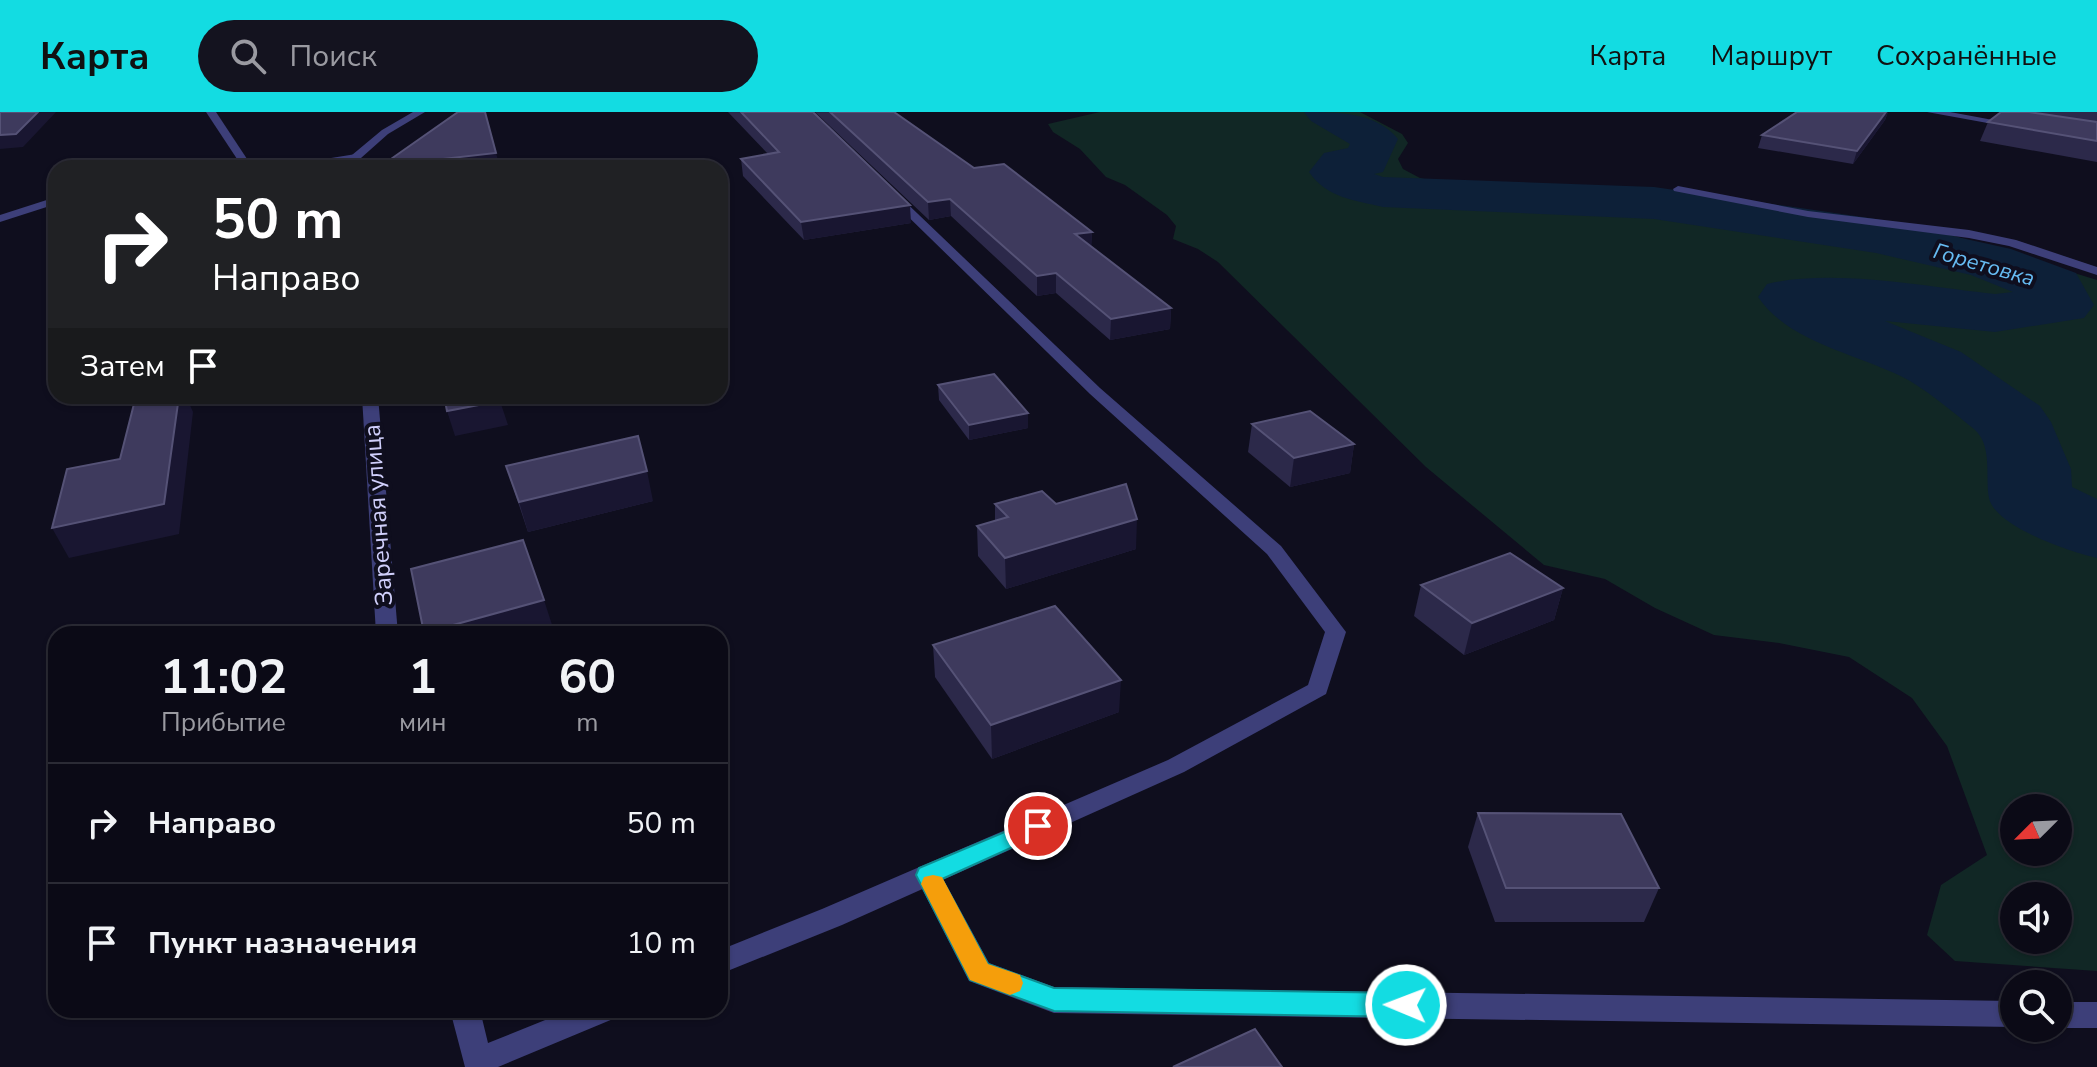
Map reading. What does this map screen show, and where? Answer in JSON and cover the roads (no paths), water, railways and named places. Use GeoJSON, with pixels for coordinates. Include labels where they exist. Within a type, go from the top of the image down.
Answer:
{"type":"FeatureCollection","features":[{"type":"Feature","properties":{"kind":"street"},"geometry":{"type":"LineString","coordinates":[[211,112],[243,160]]}},
{"type":"Feature","properties":{"kind":"street"},"geometry":{"type":"LineString","coordinates":[[359,160],[385,132],[420,112]]}},
{"type":"Feature","properties":{"kind":"street"},"geometry":{"type":"LineString","coordinates":[[1932,112],[2019,126]]}},
{"type":"Feature","properties":{"kind":"street"},"geometry":{"type":"LineString","coordinates":[[728,959],[1176,766],[1318,689],[1336,632],[1274,550],[1095,391],[873,176]]}},
{"type":"Feature","properties":{"kind":"street"},"geometry":{"type":"LineString","coordinates":[[1678,189],[1808,214],[1969,234],[2012,243],[2097,271]]}},
{"type":"Feature","properties":{"kind":"street"},"geometry":{"type":"LineString","coordinates":[[0,219],[48,203]]}},
{"type":"Feature","properties":{"kind":"street","name":"Заречная улица"},"geometry":{"type":"LineString","coordinates":[[371,404],[386,626]]}},
{"type":"Feature","properties":{"kind":"street"},"geometry":{"type":"LineString","coordinates":[[928,875],[979,972],[1054,1000],[2000,1014]]}},
{"type":"Feature","properties":{"kind":"street"},"geometry":{"type":"LineString","coordinates":[[2072,1015],[2097,1015]]}},
{"type":"Feature","properties":{"kind":"street"},"geometry":{"type":"LineString","coordinates":[[466,1018],[473,1064],[584,1018]]}},
{"type":"Feature","properties":{"kind":"waterway","name":"Горетовка"},"geometry":{"type":"LineString","coordinates":[[1326,112],[1375,139],[1366,162],[1341,163],[1334,172],[1347,183],[1383,192],[1654,203],[1876,236],[1990,262],[2054,286],[2062,305],[1995,313],[1844,298],[1789,297],[1812,314],[1936,367],[2013,422],[2030,469],[2031,500],[2097,532]]}}]}
